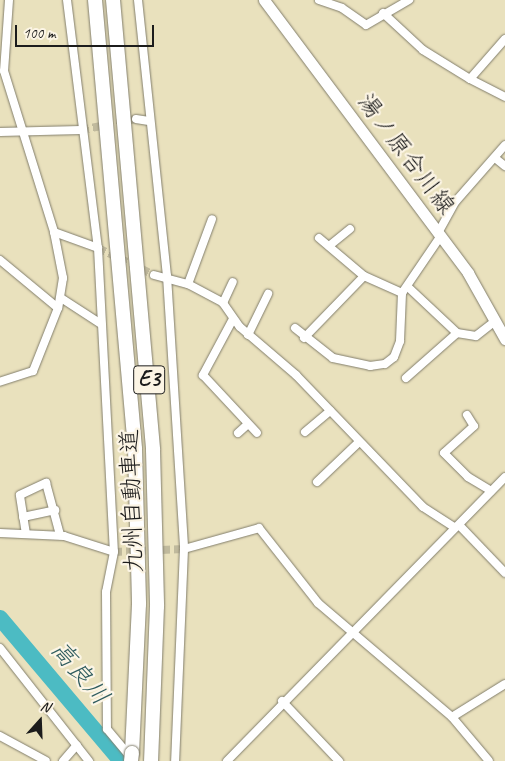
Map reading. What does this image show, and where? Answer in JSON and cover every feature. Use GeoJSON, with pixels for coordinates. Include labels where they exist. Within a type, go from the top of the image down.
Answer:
{"type":"FeatureCollection","features":[{"type":"Feature","properties":{"kind":"highway","name":"九州自動車道"},"geometry":{"type":"LineString","coordinates":[[96,0],[136,449],[139,604],[132,758]]}},
{"type":"Feature","properties":{"kind":"highway","name":"九州自動車道"},"geometry":{"type":"LineString","coordinates":[[112,0],[153,450],[158,606],[152,761]]}},
{"type":"Feature","properties":{"kind":"main road","name":"湯ノ原合川線"},"geometry":{"type":"LineString","coordinates":[[264,0],[468,273],[505,340]]}},
{"type":"Feature","properties":{"kind":"street"},"geometry":{"type":"LineString","coordinates":[[0,382],[33,371],[58,308],[63,278],[54,232],[20,129],[4,71],[9,0]]}},
{"type":"Feature","properties":{"kind":"street"},"geometry":{"type":"LineString","coordinates":[[67,0],[81,130],[98,248],[114,552],[106,592],[106,729],[132,758]]}},
{"type":"Feature","properties":{"kind":"street"},"geometry":{"type":"LineString","coordinates":[[138,0],[149,122],[167,276],[184,549],[175,761]]}},
{"type":"Feature","properties":{"kind":"street"},"geometry":{"type":"LineString","coordinates":[[319,0],[342,8],[366,25],[383,13],[409,0]]}},
{"type":"Feature","properties":{"kind":"street"},"geometry":{"type":"LineString","coordinates":[[383,13],[423,50],[470,79],[505,97]]}},
{"type":"Feature","properties":{"kind":"street"},"geometry":{"type":"LineString","coordinates":[[470,79],[505,39]]}},
{"type":"Feature","properties":{"kind":"street"},"geometry":{"type":"LineString","coordinates":[[136,119],[149,122]]}},
{"type":"Feature","properties":{"kind":"street"},"geometry":{"type":"LineString","coordinates":[[0,132],[20,129],[81,130]]}},
{"type":"Feature","properties":{"kind":"street"},"geometry":{"type":"LineString","coordinates":[[402,293],[409,288],[456,201],[505,145]]}},
{"type":"Feature","properties":{"kind":"street"},"geometry":{"type":"LineString","coordinates":[[495,158],[505,166]]}},
{"type":"Feature","properties":{"kind":"street"},"geometry":{"type":"LineString","coordinates":[[188,284],[212,218]]}},
{"type":"Feature","properties":{"kind":"street"},"geometry":{"type":"LineString","coordinates":[[329,246],[350,229]]}},
{"type":"Feature","properties":{"kind":"street"},"geometry":{"type":"LineString","coordinates":[[54,232],[98,248]]}},
{"type":"Feature","properties":{"kind":"street"},"geometry":{"type":"LineString","coordinates":[[319,238],[364,276],[402,293]]}},
{"type":"Feature","properties":{"kind":"street"},"geometry":{"type":"LineString","coordinates":[[0,260],[58,308]]}},
{"type":"Feature","properties":{"kind":"street"},"geometry":{"type":"LineString","coordinates":[[154,275],[167,276],[188,284],[223,303],[233,320],[330,411],[423,507],[457,527],[505,573]]}},
{"type":"Feature","properties":{"kind":"street"},"geometry":{"type":"LineString","coordinates":[[304,338],[364,276]]}},
{"type":"Feature","properties":{"kind":"street"},"geometry":{"type":"LineString","coordinates":[[223,303],[233,282]]}},
{"type":"Feature","properties":{"kind":"street"},"geometry":{"type":"LineString","coordinates":[[409,288],[458,334],[476,336],[494,322]]}},
{"type":"Feature","properties":{"kind":"street"},"geometry":{"type":"LineString","coordinates":[[295,328],[304,338],[332,358],[370,366],[385,364],[394,357],[400,341],[402,293]]}},
{"type":"Feature","properties":{"kind":"street"},"geometry":{"type":"LineString","coordinates":[[248,334],[268,294]]}},
{"type":"Feature","properties":{"kind":"street"},"geometry":{"type":"LineString","coordinates":[[61,298],[101,324]]}},
{"type":"Feature","properties":{"kind":"street"},"geometry":{"type":"LineString","coordinates":[[233,320],[203,374],[257,433]]}},
{"type":"Feature","properties":{"kind":"street"},"geometry":{"type":"LineString","coordinates":[[406,378],[458,334]]}},
{"type":"Feature","properties":{"kind":"street"},"geometry":{"type":"LineString","coordinates":[[306,432],[330,411]]}},
{"type":"Feature","properties":{"kind":"street"},"geometry":{"type":"LineString","coordinates":[[467,415],[474,426],[444,453],[468,477],[491,491]]}},
{"type":"Feature","properties":{"kind":"street"},"geometry":{"type":"LineString","coordinates":[[238,432],[248,424]]}},
{"type":"Feature","properties":{"kind":"street"},"geometry":{"type":"LineString","coordinates":[[317,482],[359,442]]}},
{"type":"Feature","properties":{"kind":"street"},"geometry":{"type":"LineString","coordinates":[[227,761],[282,701],[505,477]]}},
{"type":"Feature","properties":{"kind":"street"},"geometry":{"type":"LineString","coordinates":[[26,534],[20,495],[46,483],[56,510],[60,535]]}},
{"type":"Feature","properties":{"kind":"street"},"geometry":{"type":"LineString","coordinates":[[23,517],[56,510]]}},
{"type":"Feature","properties":{"kind":"street"},"geometry":{"type":"LineString","coordinates":[[184,549],[259,528],[318,603],[350,633],[452,717],[489,761]]}},
{"type":"Feature","properties":{"kind":"street"},"geometry":{"type":"LineString","coordinates":[[0,533],[60,535],[114,552]]}},
{"type":"Feature","properties":{"kind":"street"},"geometry":{"type":"LineString","coordinates":[[0,648],[90,761]]}},
{"type":"Feature","properties":{"kind":"street"},"geometry":{"type":"LineString","coordinates":[[452,717],[505,684]]}},
{"type":"Feature","properties":{"kind":"street"},"geometry":{"type":"LineString","coordinates":[[282,701],[339,761]]}},
{"type":"Feature","properties":{"kind":"street"},"geometry":{"type":"LineString","coordinates":[[0,736],[46,761]]}},
{"type":"Feature","properties":{"kind":"street"},"geometry":{"type":"LineString","coordinates":[[63,761],[77,745]]}},
{"type":"Feature","properties":{"kind":"waterway","name":"高良川"},"geometry":{"type":"LineString","coordinates":[[0,618],[121,761]]}},
{"type":"Feature","properties":{"kind":"tunnel"},"geometry":{"type":"LineString","coordinates":[[81,130],[136,119]]}},
{"type":"Feature","properties":{"kind":"tunnel"},"geometry":{"type":"LineString","coordinates":[[98,248],[154,275]]}},
{"type":"Feature","properties":{"kind":"tunnel"},"geometry":{"type":"LineString","coordinates":[[114,552],[184,549]]}}]}
